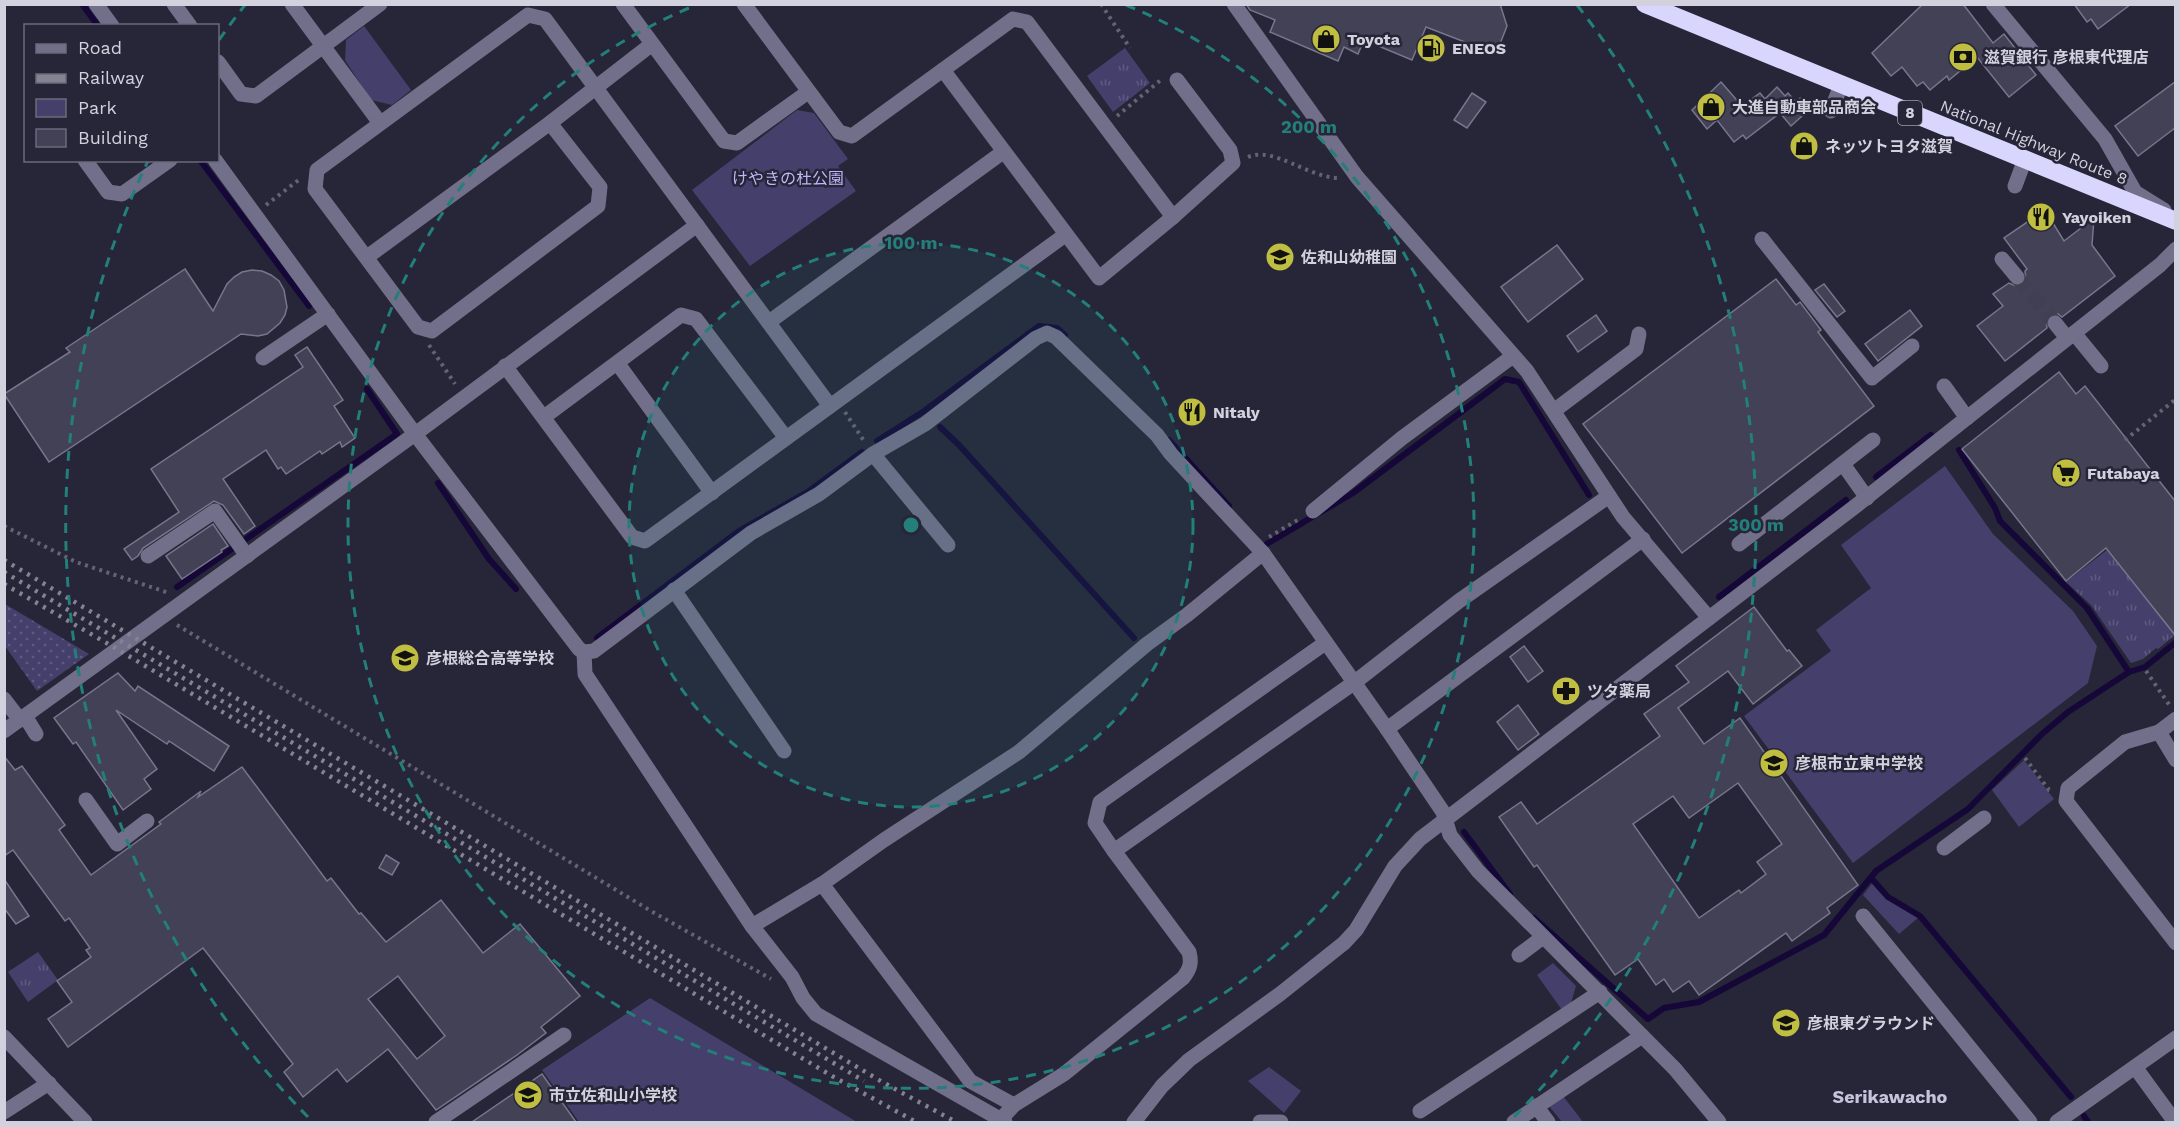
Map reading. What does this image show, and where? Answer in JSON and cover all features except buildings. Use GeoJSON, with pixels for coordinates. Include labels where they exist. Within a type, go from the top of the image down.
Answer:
{"type":"FeatureCollection","features":[{"type":"Feature","properties":{"kind":"highway","name":"National Highway Route 8"},"geometry":{"type":"LineString","coordinates":[[1645,4],[2175,219]]}},
{"type":"Feature","properties":{"kind":"street"},"geometry":{"type":"LineString","coordinates":[[96,4],[111,24]]}},
{"type":"Feature","properties":{"kind":"street"},"geometry":{"type":"LineString","coordinates":[[174,4],[189,24]]}},
{"type":"Feature","properties":{"kind":"street"},"geometry":{"type":"LineString","coordinates":[[292,4],[380,123]]}},
{"type":"Feature","properties":{"kind":"street"},"geometry":{"type":"LineString","coordinates":[[219,63],[241,94],[256,96],[380,4]]}},
{"type":"Feature","properties":{"kind":"street"},"geometry":{"type":"LineString","coordinates":[[623,4],[724,141],[737,143],[808,92]]}},
{"type":"Feature","properties":{"kind":"street"},"geometry":{"type":"LineString","coordinates":[[744,4],[839,132],[852,136],[1013,19],[1028,22],[1173,217]]}},
{"type":"Feature","properties":{"kind":"street"},"geometry":{"type":"LineString","coordinates":[[1234,4],[1358,177],[1512,350],[1555,410],[1609,496],[1709,618]]}},
{"type":"Feature","properties":{"kind":"street"},"geometry":{"type":"LineString","coordinates":[[1994,4],[2105,139],[2135,192],[2175,219]]}},
{"type":"Feature","properties":{"kind":"street"},"geometry":{"type":"LineString","coordinates":[[550,123],[600,187],[598,207],[432,331],[418,327],[315,189],[317,170],[380,123],[528,15],[545,19],[769,322],[837,408]]}},
{"type":"Feature","properties":{"kind":"street"},"geometry":{"type":"LineString","coordinates":[[2013,28],[2026,18]]}},
{"type":"Feature","properties":{"kind":"street"},"geometry":{"type":"LineString","coordinates":[[367,257],[550,123],[652,44]]}},
{"type":"Feature","properties":{"kind":"street"},"geometry":{"type":"LineString","coordinates":[[943,70],[1099,278],[1173,217],[1233,163],[1230,150],[1177,80]]}},
{"type":"Feature","properties":{"kind":"street"},"geometry":{"type":"LineString","coordinates":[[1831,111],[1841,85]]}},
{"type":"Feature","properties":{"kind":"street"},"geometry":{"type":"LineString","coordinates":[[769,322],[1003,152]]}},
{"type":"Feature","properties":{"kind":"street"},"geometry":{"type":"LineString","coordinates":[[2015,186],[2025,159]]}},
{"type":"Feature","properties":{"kind":"street"},"geometry":{"type":"LineString","coordinates":[[86,162],[108,192],[122,195],[167,162]]}},
{"type":"Feature","properties":{"kind":"street"},"geometry":{"type":"LineString","coordinates":[[217,162],[415,434],[579,649],[584,652],[594,651],[751,533],[819,494],[873,454],[925,424],[1036,338],[1047,333],[1056,337],[1157,435],[1171,454],[1259,549],[1387,729],[1443,812],[1450,835],[1478,872],[1675,1069],[1719,1122]]}},
{"type":"Feature","properties":{"kind":"street"},"geometry":{"type":"LineString","coordinates":[[4,731],[180,603],[241,548],[415,434],[697,225]]}},
{"type":"Feature","properties":{"kind":"street"},"geometry":{"type":"LineString","coordinates":[[505,366],[632,537],[645,541],[786,438],[837,408],[1065,235]]}},
{"type":"Feature","properties":{"kind":"street"},"geometry":{"type":"LineString","coordinates":[[1762,239],[1872,378],[1912,346]]}},
{"type":"Feature","properties":{"kind":"street"},"geometry":{"type":"LineString","coordinates":[[1134,1122],[1162,1086],[1189,1060],[1280,994],[1344,943],[1362,922],[1395,866],[1420,839],[1867,498],[2160,265],[2175,249]]}},
{"type":"Feature","properties":{"kind":"street"},"geometry":{"type":"LineString","coordinates":[[2002,259],[2017,277]]}},
{"type":"Feature","properties":{"kind":"street"},"geometry":{"type":"LineString","coordinates":[[263,358],[328,314]]}},
{"type":"Feature","properties":{"kind":"street"},"geometry":{"type":"LineString","coordinates":[[544,417],[681,315],[696,319],[786,438]]}},
{"type":"Feature","properties":{"kind":"street"},"geometry":{"type":"LineString","coordinates":[[2055,323],[2101,366]]}},
{"type":"Feature","properties":{"kind":"street"},"geometry":{"type":"LineString","coordinates":[[1555,410],[1636,349],[1639,334]]}},
{"type":"Feature","properties":{"kind":"street"},"geometry":{"type":"LineString","coordinates":[[1313,511],[1512,350]]}},
{"type":"Feature","properties":{"kind":"street"},"geometry":{"type":"LineString","coordinates":[[618,364],[712,493]]}},
{"type":"Feature","properties":{"kind":"street"},"geometry":{"type":"LineString","coordinates":[[1944,386],[1967,418]]}},
{"type":"Feature","properties":{"kind":"street"},"geometry":{"type":"LineString","coordinates":[[1739,544],[1873,441]]}},
{"type":"Feature","properties":{"kind":"street"},"geometry":{"type":"LineString","coordinates":[[873,454],[948,545]]}},
{"type":"Feature","properties":{"kind":"street"},"geometry":{"type":"LineString","coordinates":[[1843,464],[1867,498]]}},
{"type":"Feature","properties":{"kind":"street"},"geometry":{"type":"LineString","coordinates":[[1114,850],[1355,682],[1459,601],[1609,496]]}},
{"type":"Feature","properties":{"kind":"street"},"geometry":{"type":"LineString","coordinates":[[148,556],[216,511],[241,548]]}},
{"type":"Feature","properties":{"kind":"street"},"geometry":{"type":"LineString","coordinates":[[1387,729],[1643,539]]}},
{"type":"Feature","properties":{"kind":"street"},"geometry":{"type":"LineString","coordinates":[[752,926],[822,884],[884,840],[1019,752],[1147,644],[1187,615],[1259,549]]}},
{"type":"Feature","properties":{"kind":"street"},"geometry":{"type":"LineString","coordinates":[[674,590],[784,751]]}},
{"type":"Feature","properties":{"kind":"street"},"geometry":{"type":"LineString","coordinates":[[584,652],[585,674],[752,926],[792,977],[803,998],[816,1014],[1002,1121],[1014,1106],[1064,1074],[1183,978],[1190,969],[1189,952],[1095,823],[1100,802],[1325,643]]}},
{"type":"Feature","properties":{"kind":"street"},"geometry":{"type":"LineString","coordinates":[[4,699],[36,734]]}},
{"type":"Feature","properties":{"kind":"street"},"geometry":{"type":"LineString","coordinates":[[2173,714],[2159,732],[2125,742],[2068,788],[2066,801],[2091,841],[2175,943]]}},
{"type":"Feature","properties":{"kind":"street"},"geometry":{"type":"LineString","coordinates":[[2159,732],[2175,760]]}},
{"type":"Feature","properties":{"kind":"street"},"geometry":{"type":"LineString","coordinates":[[86,800],[117,844],[147,821]]}},
{"type":"Feature","properties":{"kind":"street"},"geometry":{"type":"LineString","coordinates":[[1944,848],[1984,818]]}},
{"type":"Feature","properties":{"kind":"street"},"geometry":{"type":"LineString","coordinates":[[822,884],[970,1081],[1014,1106]]}},
{"type":"Feature","properties":{"kind":"street"},"geometry":{"type":"LineString","coordinates":[[1863,916],[2030,1122]]}},
{"type":"Feature","properties":{"kind":"street"},"geometry":{"type":"LineString","coordinates":[[1519,955],[1543,937]]}},
{"type":"Feature","properties":{"kind":"street"},"geometry":{"type":"LineString","coordinates":[[1420,1111],[1600,992]]}},
{"type":"Feature","properties":{"kind":"street"},"geometry":{"type":"LineString","coordinates":[[436,1122],[564,1035]]}},
{"type":"Feature","properties":{"kind":"street"},"geometry":{"type":"LineString","coordinates":[[1514,1122],[1642,1036]]}},
{"type":"Feature","properties":{"kind":"street"},"geometry":{"type":"LineString","coordinates":[[4,1037],[85,1122]]}},
{"type":"Feature","properties":{"kind":"street"},"geometry":{"type":"LineString","coordinates":[[2057,1122],[2083,1098],[2135,1068],[2175,1038]]}},
{"type":"Feature","properties":{"kind":"street"},"geometry":{"type":"LineString","coordinates":[[2135,1068],[2175,1122]]}},
{"type":"Feature","properties":{"kind":"street"},"geometry":{"type":"LineString","coordinates":[[4,1112],[49,1083]]}},
{"type":"Feature","properties":{"kind":"street"},"geometry":{"type":"LineString","coordinates":[[1536,1106],[1548,1122]]}},
{"type":"Feature","properties":{"kind":"street"},"geometry":{"type":"LineString","coordinates":[[1260,1122],[1281,1122]]}},
{"type":"Feature","properties":{"kind":"path"},"geometry":{"type":"LineString","coordinates":[[1101,4],[1130,48]]}},
{"type":"Feature","properties":{"kind":"path"},"geometry":{"type":"LineString","coordinates":[[1105,126],[1162,79],[1177,80]]}},
{"type":"Feature","properties":{"kind":"path"},"geometry":{"type":"LineString","coordinates":[[1233,163],[1258,153],[1270,154],[1305,171],[1333,178],[1358,177]]}},
{"type":"Feature","properties":{"kind":"path"},"geometry":{"type":"LineString","coordinates":[[255,213],[298,180],[317,170]]}},
{"type":"Feature","properties":{"kind":"path"},"geometry":{"type":"LineString","coordinates":[[418,327],[456,387]]}},
{"type":"Feature","properties":{"kind":"path"},"geometry":{"type":"LineString","coordinates":[[2125,440],[2175,399]]}},
{"type":"Feature","properties":{"kind":"path"},"geometry":{"type":"LineString","coordinates":[[837,408],[873,454]]}},
{"type":"Feature","properties":{"kind":"path"},"geometry":{"type":"LineString","coordinates":[[1259,549],[1313,511]]}},
{"type":"Feature","properties":{"kind":"path"},"geometry":{"type":"LineString","coordinates":[[4,526],[76,562],[173,594],[180,603]]}},
{"type":"Feature","properties":{"kind":"path"},"geometry":{"type":"LineString","coordinates":[[162,616],[651,911],[773,980]]}},
{"type":"Feature","properties":{"kind":"path"},"geometry":{"type":"LineString","coordinates":[[2146,671],[2168,701],[2173,714]]}},
{"type":"Feature","properties":{"kind":"path"},"geometry":{"type":"LineString","coordinates":[[2025,758],[2049,790],[2067,795]]}},
{"type":"Feature","properties":{"kind":"green space"},"geometry":{"type":"Polygon","coordinates":[[[364,26],[411,90],[392,105],[371,100],[345,60],[346,40],[364,26]]]}},
{"type":"Feature","properties":{"kind":"green space"},"geometry":{"type":"Polygon","coordinates":[[[1125,48],[1150,83],[1113,112],[1087,76],[1125,48]]]}},
{"type":"Feature","properties":{"kind":"green space","name":"けやきの杜公園"},"geometry":{"type":"Polygon","coordinates":[[[797,110],[814,113],[848,159],[838,166],[856,191],[750,266],[692,190],[797,110]]]}},
{"type":"Feature","properties":{"kind":"green space"},"geometry":{"type":"Polygon","coordinates":[[[1945,466],[1993,534],[2073,611],[2097,646],[2088,683],[1853,863],[1744,716],[1831,651],[1816,630],[1871,588],[1841,545],[1945,466]]]}},
{"type":"Feature","properties":{"kind":"green space"},"geometry":{"type":"Polygon","coordinates":[[[2107,550],[2171,630],[2175,627],[2175,635],[2158,649],[2156,648],[2143,659],[2131,663],[2091,605],[2066,582],[2107,550]]]}},
{"type":"Feature","properties":{"kind":"green space"},"geometry":{"type":"Polygon","coordinates":[[[5,604],[89,654],[37,691],[5,646],[5,604]]]}},
{"type":"Feature","properties":{"kind":"green space"},"geometry":{"type":"Polygon","coordinates":[[[2024,760],[2054,799],[2019,827],[1992,790],[2024,760]]]}},
{"type":"Feature","properties":{"kind":"green space"},"geometry":{"type":"Polygon","coordinates":[[[1873,882],[1887,899],[1919,917],[1899,934],[1863,895],[1873,882]]]}},
{"type":"Feature","properties":{"kind":"green space"},"geometry":{"type":"Polygon","coordinates":[[[38,952],[58,980],[28,1002],[8,972],[38,952]]]}},
{"type":"Feature","properties":{"kind":"green space"},"geometry":{"type":"Polygon","coordinates":[[[1553,963],[1576,986],[1571,1003],[1562,1010],[1537,975],[1553,963]]]}},
{"type":"Feature","properties":{"kind":"green space"},"geometry":{"type":"Polygon","coordinates":[[[650,998],[857,1122],[579,1122],[542,1070],[650,998]]]}},
{"type":"Feature","properties":{"kind":"green space"},"geometry":{"type":"Polygon","coordinates":[[[1269,1067],[1301,1091],[1284,1113],[1248,1081],[1269,1067]]]}},
{"type":"Feature","properties":{"kind":"green space"},"geometry":{"type":"Polygon","coordinates":[[[1563,1096],[1583,1122],[1562,1122],[1549,1106],[1563,1096]]]}},
{"type":"Feature","properties":{"kind":"waterway"},"geometry":{"type":"LineString","coordinates":[[82,4],[97,24]]}},
{"type":"Feature","properties":{"kind":"waterway"},"geometry":{"type":"LineString","coordinates":[[201,162],[309,306]]}},
{"type":"Feature","properties":{"kind":"waterway"},"geometry":{"type":"LineString","coordinates":[[877,441],[924,411],[1039,326],[1057,328],[1065,335]]}},
{"type":"Feature","properties":{"kind":"waterway"},"geometry":{"type":"LineString","coordinates":[[1265,545],[1353,493],[1505,379],[1519,382],[1589,495]]}},
{"type":"Feature","properties":{"kind":"waterway"},"geometry":{"type":"LineString","coordinates":[[177,587],[397,434],[367,389]]}},
{"type":"Feature","properties":{"kind":"waterway"},"geometry":{"type":"LineString","coordinates":[[940,427],[959,445],[1134,638]]}},
{"type":"Feature","properties":{"kind":"waterway"},"geometry":{"type":"LineString","coordinates":[[1876,477],[1931,435]]}},
{"type":"Feature","properties":{"kind":"waterway"},"geometry":{"type":"LineString","coordinates":[[1169,440],[1229,506]]}},
{"type":"Feature","properties":{"kind":"waterway"},"geometry":{"type":"LineString","coordinates":[[1959,450],[1995,508],[2000,521],[2087,608],[2129,672]]}},
{"type":"Feature","properties":{"kind":"waterway"},"geometry":{"type":"LineString","coordinates":[[597,638],[739,531],[809,491],[862,452]]}},
{"type":"Feature","properties":{"kind":"waterway"},"geometry":{"type":"LineString","coordinates":[[438,483],[489,559],[516,589]]}},
{"type":"Feature","properties":{"kind":"waterway"},"geometry":{"type":"LineString","coordinates":[[1719,597],[1846,500]]}},
{"type":"Feature","properties":{"kind":"waterway"},"geometry":{"type":"LineString","coordinates":[[1534,918],[1648,1019],[1664,1008],[1699,1002],[1824,935],[1876,871],[1968,809],[2042,734],[2068,712],[2129,672],[2145,667],[2176,642]]}},
{"type":"Feature","properties":{"kind":"waterway"},"geometry":{"type":"LineString","coordinates":[[1464,832],[1510,894]]}},
{"type":"Feature","properties":{"kind":"waterway"},"geometry":{"type":"LineString","coordinates":[[1871,878],[1888,897],[1920,916],[2071,1097]]}},
{"type":"Feature","properties":{"kind":"waterway"},"geometry":{"type":"LineString","coordinates":[[2084,1116],[2088,1122]]}},
{"type":"Feature","properties":{"kind":"tunnel"},"geometry":{"type":"LineString","coordinates":[[2017,277],[2055,323]]}},
{"type":"Feature","properties":{"kind":"railway"},"geometry":{"type":"LineString","coordinates":[[4,560],[884,1083],[956,1122]]}},
{"type":"Feature","properties":{"kind":"railway"},"geometry":{"type":"LineString","coordinates":[[4,572],[864,1081]]}},
{"type":"Feature","properties":{"kind":"railway"},"geometry":{"type":"LineString","coordinates":[[4,584],[117,649],[832,1076],[916,1122]]}},
{"type":"Feature","properties":{"kind":"place","name":"Toyota"},"geometry":{"type":"Point","coordinates":[1326,39]}},
{"type":"Feature","properties":{"kind":"place","name":"ENEOS"},"geometry":{"type":"Point","coordinates":[1431,48]}},
{"type":"Feature","properties":{"kind":"place","name":"滋賀銀行 彦根東代理店"},"geometry":{"type":"Point","coordinates":[1963,57]}},
{"type":"Feature","properties":{"kind":"place","name":"大進自動車部品商会"},"geometry":{"type":"Point","coordinates":[1711,107]}},
{"type":"Feature","properties":{"kind":"place","name":"ネッツトヨタ滋賀"},"geometry":{"type":"Point","coordinates":[1804,146]}},
{"type":"Feature","properties":{"kind":"place","name":"Yayoiken"},"geometry":{"type":"Point","coordinates":[2041,217]}},
{"type":"Feature","properties":{"kind":"place","name":"佐和山幼稚園"},"geometry":{"type":"Point","coordinates":[1280,257]}},
{"type":"Feature","properties":{"kind":"place","name":"Nitaly"},"geometry":{"type":"Point","coordinates":[1192,412]}},
{"type":"Feature","properties":{"kind":"place","name":"Futabaya"},"geometry":{"type":"Point","coordinates":[2066,473]}},
{"type":"Feature","properties":{"kind":"place","name":"彦根総合高等学校"},"geometry":{"type":"Point","coordinates":[405,658]}},
{"type":"Feature","properties":{"kind":"place","name":"ツタ薬局"},"geometry":{"type":"Point","coordinates":[1566,691]}},
{"type":"Feature","properties":{"kind":"place","name":"彦根市立東中学校"},"geometry":{"type":"Point","coordinates":[1774,763]}},
{"type":"Feature","properties":{"kind":"place","name":"彦根東グラウンド"},"geometry":{"type":"Point","coordinates":[1786,1023]}},
{"type":"Feature","properties":{"kind":"place","name":"市立佐和山小学校"},"geometry":{"type":"Point","coordinates":[528,1095]}},
{"type":"Feature","properties":{"kind":"district","name":"Serikawacho"},"geometry":{"type":"Point","coordinates":[1890,1097]}}]}
